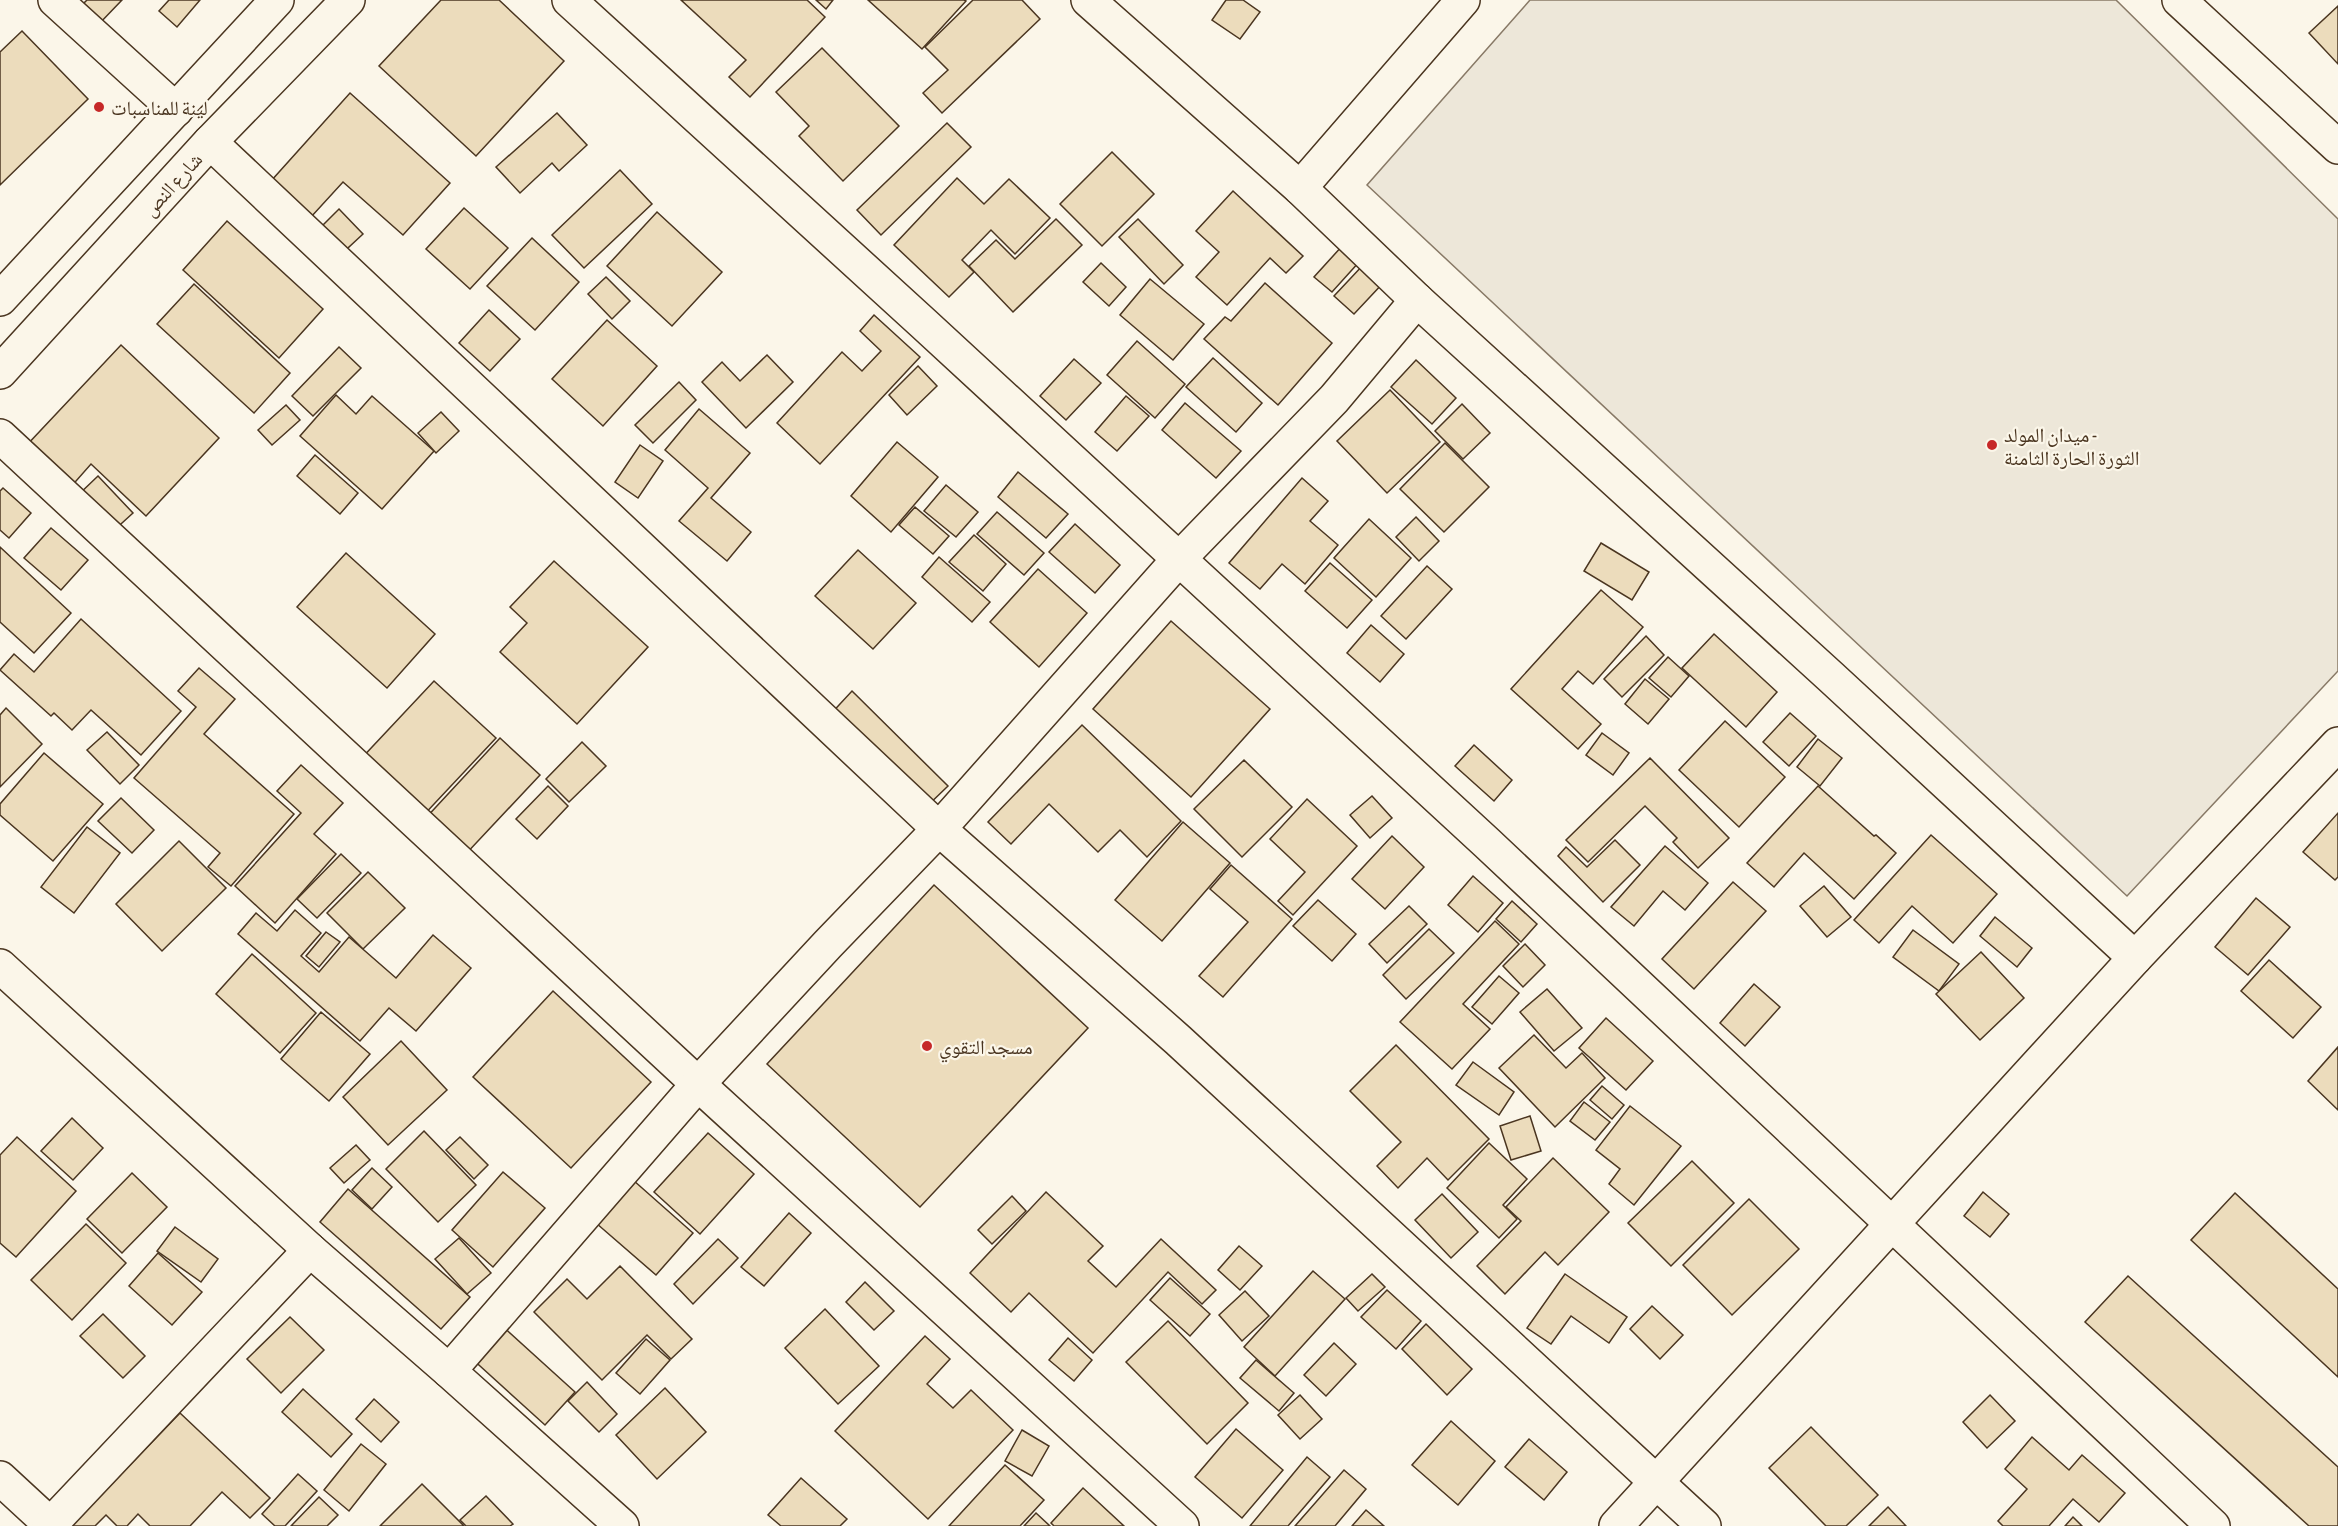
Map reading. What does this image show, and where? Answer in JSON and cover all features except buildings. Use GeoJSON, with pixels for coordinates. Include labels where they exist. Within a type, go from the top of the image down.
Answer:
{"type":"FeatureCollection","features":[{"type":"Feature","properties":{"kind":"street"},"geometry":{"type":"LineString","coordinates":[[55,0],[176,110]]}},
{"type":"Feature","properties":{"kind":"street"},"geometry":{"type":"LineString","coordinates":[[0,299],[277,0]]}},
{"type":"Feature","properties":{"kind":"street","name":"شارع النص"},"geometry":{"type":"LineString","coordinates":[[0,372],[210,142],[348,0]]}},
{"type":"Feature","properties":{"kind":"street"},"geometry":{"type":"LineString","coordinates":[[569,0],[924,324],[1495,852],[2213,1526]]}},
{"type":"Feature","properties":{"kind":"street"},"geometry":{"type":"LineString","coordinates":[[1088,0],[1300,188],[1417,300],[1831,676],[2135,958]]}},
{"type":"Feature","properties":{"kind":"street"},"geometry":{"type":"LineString","coordinates":[[1300,188],[1464,0]]}},
{"type":"Feature","properties":{"kind":"street"},"geometry":{"type":"LineString","coordinates":[[2179,0],[2338,147]]}},
{"type":"Feature","properties":{"kind":"street"},"geometry":{"type":"LineString","coordinates":[[210,142],[939,829],[1178,1040],[1704,1526]]}},
{"type":"Feature","properties":{"kind":"street"},"geometry":{"type":"LineString","coordinates":[[450,1371],[698,1084],[939,829],[1178,560],[1334,399],[1417,300]]}},
{"type":"Feature","properties":{"kind":"street"},"geometry":{"type":"LineString","coordinates":[[0,436],[698,1084],[1182,1526]]}},
{"type":"Feature","properties":{"kind":"street"},"geometry":{"type":"LineString","coordinates":[[1616,1526],[2135,958],[2338,744]]}},
{"type":"Feature","properties":{"kind":"street"},"geometry":{"type":"LineString","coordinates":[[0,966],[310,1250],[450,1371],[622,1526]]}},
{"type":"Feature","properties":{"kind":"street"},"geometry":{"type":"LineString","coordinates":[[0,1478],[50,1526],[310,1250]]}},
{"type":"Feature","properties":{"kind":"shaded area","name":"ميدان المولد - الثورة الحارة الثامنة"},"geometry":{"type":"Polygon","coordinates":[[[1530,0],[2116,0],[2338,219],[2338,671],[2127,896],[1367,185],[1530,0]]]}},
{"type":"Feature","properties":{"kind":"place","name":"لينة للمناسبات"},"geometry":{"type":"Point","coordinates":[99,107]}},
{"type":"Feature","properties":{"kind":"place","name":"ميدان المولد - الثورة الحارة الثامنة"},"geometry":{"type":"Point","coordinates":[1992,445]}},
{"type":"Feature","properties":{"kind":"place","name":"مسجد التقوي"},"geometry":{"type":"Point","coordinates":[927,1046]}}]}
